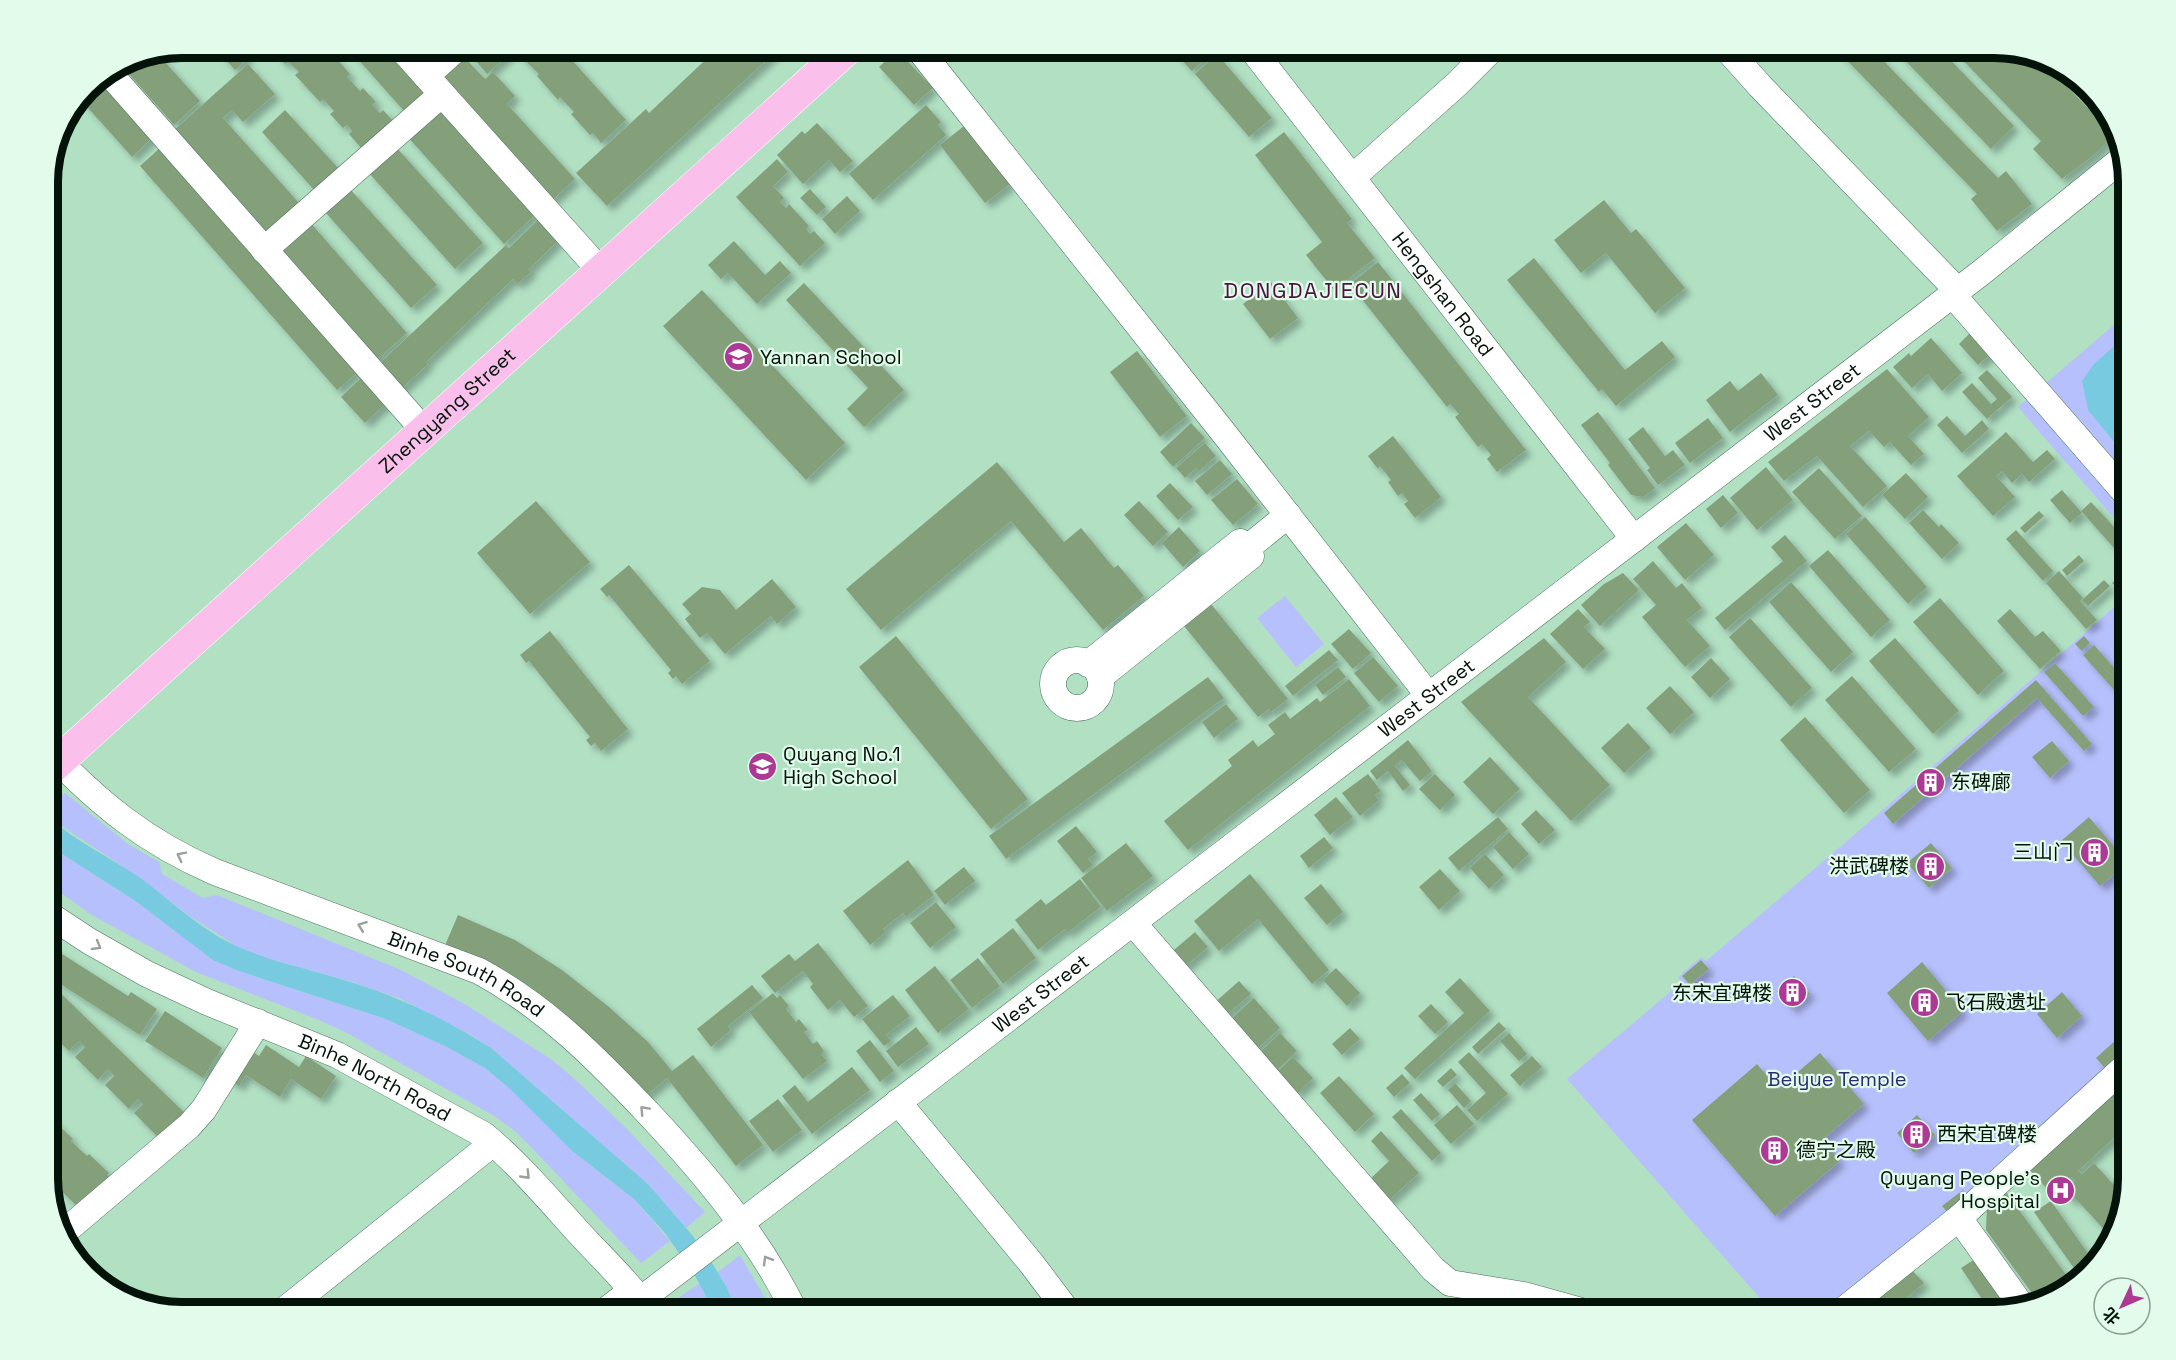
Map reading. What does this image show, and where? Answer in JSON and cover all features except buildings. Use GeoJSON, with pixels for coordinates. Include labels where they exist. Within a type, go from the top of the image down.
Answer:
{"type":"FeatureCollection","features":[{"type":"Feature","properties":{"kind":"main road","name":"Zhengyang Street"},"geometry":{"type":"LineString","coordinates":[[59,750],[413,418],[812,59]]}},
{"type":"Feature","properties":{"kind":"main road","name":"Zhengyang Street"},"geometry":{"type":"LineString","coordinates":[[59,751],[836,59]]}},
{"type":"Feature","properties":{"kind":"street","name":"Hengshan Road"},"geometry":{"type":"LineString","coordinates":[[1259,58],[1634,539]]}},
{"type":"Feature","properties":{"kind":"street"},"geometry":{"type":"LineString","coordinates":[[1353,177],[1482,58]]}},
{"type":"Feature","properties":{"kind":"street"},"geometry":{"type":"LineString","coordinates":[[1735,58],[1955,292],[2117,483]]}},
{"type":"Feature","properties":{"kind":"street"},"geometry":{"type":"LineString","coordinates":[[411,59],[590,259]]}},
{"type":"Feature","properties":{"kind":"street"},"geometry":{"type":"LineString","coordinates":[[264,250],[434,85],[450,59]]}},
{"type":"Feature","properties":{"kind":"street"},"geometry":{"type":"LineString","coordinates":[[926,59],[1429,696]]}},
{"type":"Feature","properties":{"kind":"street"},"geometry":{"type":"LineString","coordinates":[[114,79],[413,418]]}},
{"type":"Feature","properties":{"kind":"street","name":"West Street"},"geometry":{"type":"LineString","coordinates":[[643,1298],[1955,292],[2116,164]]}},
{"type":"Feature","properties":{"kind":"street"},"geometry":{"type":"LineString","coordinates":[[1094,671],[1251,556],[1245,549],[1287,515]]}},
{"type":"Feature","properties":{"kind":"street","name":"Binhe South Road"},"geometry":{"type":"LineString","coordinates":[[59,765],[123,819],[152,840],[182,857],[215,872],[479,971],[510,988],[546,1014],[584,1046],[723,1196],[735,1228],[779,1279],[790,1302]]}},
{"type":"Feature","properties":{"kind":"street","name":"Binhe North Road"},"geometry":{"type":"LineString","coordinates":[[59,921],[147,974],[199,999],[337,1055],[468,1126],[493,1143],[532,1181],[643,1298]]}},
{"type":"Feature","properties":{"kind":"street"},"geometry":{"type":"LineString","coordinates":[[1133,923],[1433,1269],[1450,1282],[1524,1294],[1551,1302]]}},
{"type":"Feature","properties":{"kind":"street"},"geometry":{"type":"LineString","coordinates":[[69,1228],[189,1126],[204,1109],[258,1022]]}},
{"type":"Feature","properties":{"kind":"street"},"geometry":{"type":"LineString","coordinates":[[1854,1302],[1959,1218],[2118,1073]]}},
{"type":"Feature","properties":{"kind":"street"},"geometry":{"type":"LineString","coordinates":[[898,1102],[1060,1302]]}},
{"type":"Feature","properties":{"kind":"street"},"geometry":{"type":"LineString","coordinates":[[294,1302],[493,1143]]}},
{"type":"Feature","properties":{"kind":"street"},"geometry":{"type":"LineString","coordinates":[[1959,1218],[2016,1299]]}},
{"type":"Feature","properties":{"kind":"green space"},"geometry":{"type":"Polygon","coordinates":[[[2117,322],[2117,522],[2018,407],[2117,322]]]}},
{"type":"Feature","properties":{"kind":"green space"},"geometry":{"type":"Polygon","coordinates":[[[1285,596],[1324,644],[1296,667],[1257,618],[1285,596]]]}},
{"type":"Feature","properties":{"kind":"green space","name":"Beiyue Temple"},"geometry":{"type":"Polygon","coordinates":[[[2117,604],[2118,1058],[1945,1216],[1838,1302],[1763,1302],[1567,1079],[1682,982],[1678,977],[1701,957],[1706,961],[2117,604]]]}},
{"type":"Feature","properties":{"kind":"green space"},"geometry":{"type":"Polygon","coordinates":[[[65,793],[128,844],[159,862],[162,874],[203,898],[217,895],[401,970],[463,1003],[552,1060],[628,1130],[705,1212],[686,1228],[648,1184],[491,1048],[471,1035],[401,999],[352,982],[263,957],[238,947],[191,917],[137,876],[59,824],[59,798],[65,793]]]}},
{"type":"Feature","properties":{"kind":"green space"},"geometry":{"type":"Polygon","coordinates":[[[59,852],[137,902],[214,960],[239,971],[386,1019],[447,1047],[485,1068],[508,1087],[571,1150],[634,1199],[670,1241],[641,1263],[531,1147],[496,1117],[347,1033],[196,972],[92,915],[59,892],[59,852]]]}},
{"type":"Feature","properties":{"kind":"green space"},"geometry":{"type":"Polygon","coordinates":[[[740,1255],[767,1302],[733,1302],[718,1272],[740,1255]]]}},
{"type":"Feature","properties":{"kind":"green space"},"geometry":{"type":"Polygon","coordinates":[[[700,1283],[709,1302],[672,1302],[700,1283]]]}},
{"type":"Feature","properties":{"kind":"shaded area"},"geometry":{"type":"Polygon","coordinates":[[[2117,344],[2117,446],[2088,410],[2082,381],[2094,364],[2117,344]]]}},
{"type":"Feature","properties":{"kind":"shaded area"},"geometry":{"type":"Polygon","coordinates":[[[59,826],[136,875],[200,924],[227,941],[268,958],[369,988],[405,1002],[491,1048],[648,1184],[692,1235],[726,1286],[733,1302],[709,1302],[697,1279],[665,1233],[634,1199],[571,1150],[508,1087],[485,1068],[447,1047],[386,1019],[239,971],[213,960],[137,902],[59,852],[59,826]]]}},
{"type":"Feature","properties":{"kind":"place","name":"Yannan School"},"geometry":{"type":"Point","coordinates":[739,357]}},
{"type":"Feature","properties":{"kind":"place","name":"Quyang No.1 High School"},"geometry":{"type":"Point","coordinates":[762,766]}},
{"type":"Feature","properties":{"kind":"place","name":"东碑廊"},"geometry":{"type":"Point","coordinates":[1930,782]}},
{"type":"Feature","properties":{"kind":"place","name":"三山门"},"geometry":{"type":"Point","coordinates":[2094,852]}},
{"type":"Feature","properties":{"kind":"place","name":"洪武碑楼"},"geometry":{"type":"Point","coordinates":[1930,866]}},
{"type":"Feature","properties":{"kind":"place","name":"东宋宜碑楼"},"geometry":{"type":"Point","coordinates":[1793,993]}},
{"type":"Feature","properties":{"kind":"place","name":"飞石殿遗址"},"geometry":{"type":"Point","coordinates":[1925,1002]}},
{"type":"Feature","properties":{"kind":"place","name":"西宋宜碑楼"},"geometry":{"type":"Point","coordinates":[1916,1134]}},
{"type":"Feature","properties":{"kind":"place","name":"德宁之殿"},"geometry":{"type":"Point","coordinates":[1775,1150]}},
{"type":"Feature","properties":{"kind":"place","name":"Quyang People's Hospital"},"geometry":{"type":"Point","coordinates":[2061,1190]}},
{"type":"Feature","properties":{"kind":"district","name":"DONGDAJIECUN"},"geometry":{"type":"Point","coordinates":[1313,290]}}]}
